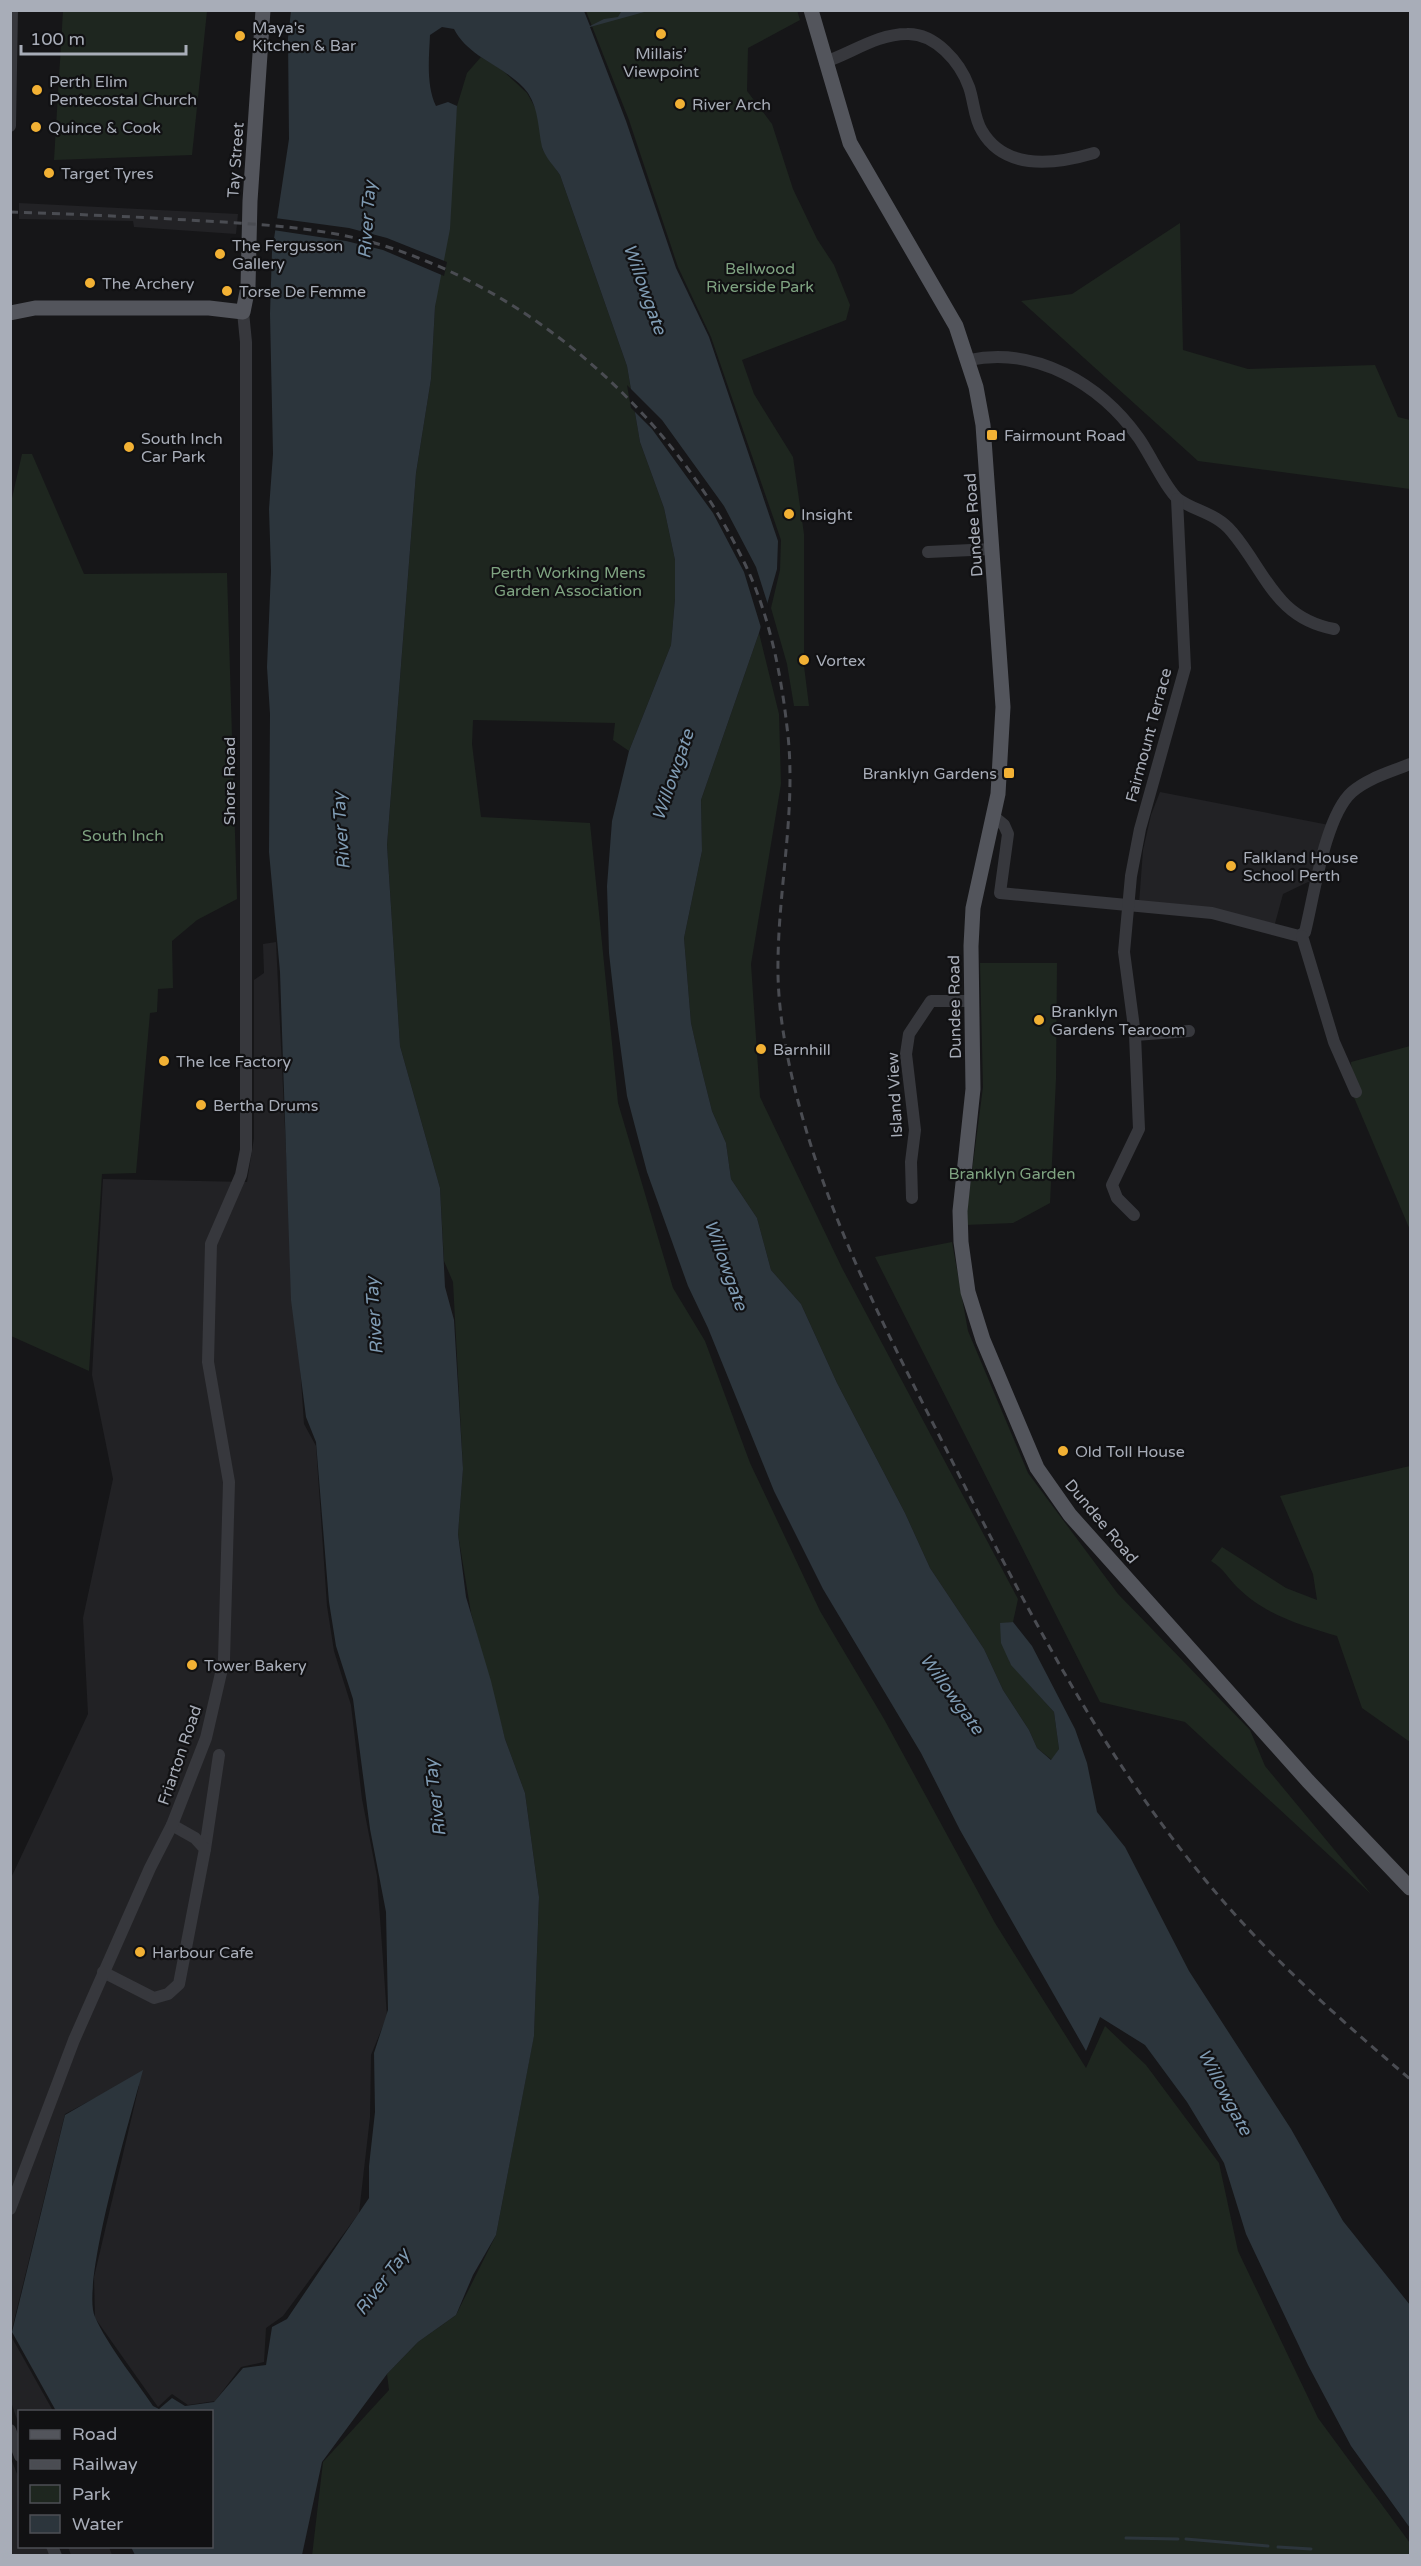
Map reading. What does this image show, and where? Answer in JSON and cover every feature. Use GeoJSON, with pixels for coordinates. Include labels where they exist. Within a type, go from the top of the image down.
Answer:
{"type":"FeatureCollection","features":[{"type":"Feature","properties":{"kind":"main road","name":"Tay Street"},"geometry":{"type":"LineString","coordinates":[[243,312],[248,287],[250,201],[263,10]]}},
{"type":"Feature","properties":{"kind":"main road","name":"Dundee Road"},"geometry":{"type":"LineString","coordinates":[[811,10],[850,143],[952,317],[969,360],[983,425],[1003,707],[1002,765],[973,908],[973,1089],[960,1211],[968,1292],[983,1340],[1036,1468],[1070,1515],[1308,1781],[1410,1888]]}},
{"type":"Feature","properties":{"kind":"main road"},"geometry":{"type":"LineString","coordinates":[[10,313],[34,308],[209,308],[243,312]]}},
{"type":"Feature","properties":{"kind":"street"},"geometry":{"type":"LineString","coordinates":[[10,126],[12,10]]}},
{"type":"Feature","properties":{"kind":"street"},"geometry":{"type":"LineString","coordinates":[[825,62],[877,39],[909,34],[921,36],[943,48],[956,66],[969,86],[981,131],[997,148],[1035,163],[1064,162],[1094,153]]}},
{"type":"Feature","properties":{"kind":"street","name":"Shore Road"},"geometry":{"type":"LineString","coordinates":[[211,1244],[241,1175],[246,1150],[246,342],[243,312]]}},
{"type":"Feature","properties":{"kind":"street"},"geometry":{"type":"LineString","coordinates":[[969,360],[990,358],[1043,364],[1061,370],[1090,387],[1137,436],[1178,499],[1207,512],[1231,530],[1284,606],[1315,625],[1334,628]]}},
{"type":"Feature","properties":{"kind":"street","name":"Fairmount Terrace"},"geometry":{"type":"LineString","coordinates":[[1134,1215],[1118,1198],[1112,1185],[1139,1129],[1135,1035],[1124,952],[1128,907],[1140,829],[1185,668],[1178,499]]}},
{"type":"Feature","properties":{"kind":"street"},"geometry":{"type":"LineString","coordinates":[[928,552],[993,549]]}},
{"type":"Feature","properties":{"kind":"street"},"geometry":{"type":"LineString","coordinates":[[1356,1092],[1334,1042],[1302,936],[1334,815],[1347,798],[1361,786],[1410,764]]}},
{"type":"Feature","properties":{"kind":"street"},"geometry":{"type":"LineString","coordinates":[[993,816],[1004,825],[1008,834],[1000,893],[1128,907],[1212,913],[1302,936]]}},
{"type":"Feature","properties":{"kind":"street","name":"Island View"},"geometry":{"type":"LineString","coordinates":[[912,1198],[911,1162],[915,1130],[906,1054],[909,1034],[931,1001],[972,1001]]}},
{"type":"Feature","properties":{"kind":"street"},"geometry":{"type":"LineString","coordinates":[[1135,1035],[1190,1031]]}},
{"type":"Feature","properties":{"kind":"street","name":"Friarton Road"},"geometry":{"type":"LineString","coordinates":[[10,2209],[103,1972],[172,1825],[206,1738],[224,1660],[229,1482],[208,1362],[211,1244]]}},
{"type":"Feature","properties":{"kind":"street"},"geometry":{"type":"LineString","coordinates":[[103,1972],[154,1998],[168,1994],[179,1984],[205,1849],[219,1755]]}},
{"type":"Feature","properties":{"kind":"street"},"geometry":{"type":"LineString","coordinates":[[172,1825],[195,1838],[205,1849]]}},
{"type":"Feature","properties":{"kind":"street"},"geometry":{"type":"LineString","coordinates":[[10,2430],[18,2451]]}},
{"type":"Feature","properties":{"kind":"shaded area"},"geometry":{"type":"Polygon","coordinates":[[[19,203],[238,214],[236,234],[134,227],[133,221],[19,219],[19,203]]]}},
{"type":"Feature","properties":{"kind":"shaded area","name":"Falkland House School Perth"},"geometry":{"type":"Polygon","coordinates":[[[1160,792],[1329,825],[1315,882],[1308,882],[1283,894],[1274,927],[1139,904],[1143,850],[1151,815],[1160,792]]]}},
{"type":"Feature","properties":{"kind":"shaded area"},"geometry":{"type":"Polygon","coordinates":[[[276,942],[287,1171],[304,1424],[316,1446],[327,1606],[334,1651],[351,1705],[362,1799],[377,1876],[387,2016],[371,2055],[370,2117],[359,2213],[283,2316],[266,2328],[264,2362],[241,2367],[215,2401],[188,2405],[172,2394],[158,2407],[95,2318],[94,2277],[139,2086],[129,2080],[65,2114],[11,2333],[11,1878],[88,1714],[83,1618],[113,1479],[92,1375],[103,1179],[247,1182],[254,1138],[254,980],[264,973],[263,944],[276,942]]]}},
{"type":"Feature","properties":{"kind":"shaded area"},"geometry":{"type":"Polygon","coordinates":[[[11,2336],[52,2410],[18,2410],[18,2422],[11,2402],[11,2336]]]}},
{"type":"Feature","properties":{"kind":"shaded area"},"geometry":{"type":"Polygon","coordinates":[[[10,2456],[18,2476],[18,2548],[46,2548],[50,2555],[11,2555],[10,2456]]]}},
{"type":"Feature","properties":{"kind":"shaded area"},"geometry":{"type":"Polygon","coordinates":[[[68,2548],[109,2548],[112,2555],[71,2555],[68,2548]]]}},
{"type":"Feature","properties":{"kind":"green space","name":"Bellwood Riverside Park"},"geometry":{"type":"Polygon","coordinates":[[[797,10],[800,20],[748,48],[747,91],[772,124],[793,189],[817,239],[834,265],[850,305],[846,320],[742,360],[754,394],[793,457],[804,534],[804,666],[809,706],[794,706],[787,664],[771,608],[780,570],[781,540],[711,337],[678,267],[629,120],[586,11],[797,10]]]}},
{"type":"Feature","properties":{"kind":"green space"},"geometry":{"type":"Polygon","coordinates":[[[63,11],[207,11],[192,155],[54,160],[63,11]]]}},
{"type":"Feature","properties":{"kind":"green space","name":"Perth Working Mens Garden Association"},"geometry":{"type":"Polygon","coordinates":[[[481,57],[501,69],[527,93],[537,111],[543,150],[560,175],[627,366],[640,442],[664,508],[675,560],[675,599],[671,645],[629,751],[613,740],[615,723],[473,720],[472,744],[481,817],[590,823],[618,1103],[673,1288],[705,1341],[750,1463],[820,1611],[884,1719],[995,1923],[1086,2068],[1105,2026],[1146,2065],[1219,2163],[1238,2251],[1318,2418],[1410,2543],[1410,2555],[312,2556],[323,2462],[389,2390],[387,2374],[418,2342],[456,2315],[496,2235],[534,2035],[539,1897],[525,1793],[505,1739],[471,1613],[458,1534],[463,1469],[453,1282],[444,1261],[440,1188],[400,1046],[387,845],[416,473],[431,379],[435,307],[457,106],[467,73],[481,57]]]}},
{"type":"Feature","properties":{"kind":"green space"},"geometry":{"type":"Polygon","coordinates":[[[1180,223],[1183,350],[1248,369],[1375,365],[1398,417],[1410,420],[1410,489],[1198,461],[1021,301],[1072,294],[1180,223]]]}},
{"type":"Feature","properties":{"kind":"green space","name":"South Inch"},"geometry":{"type":"Polygon","coordinates":[[[22,454],[32,454],[84,574],[227,573],[237,899],[197,920],[172,941],[173,988],[158,989],[157,1012],[150,1013],[136,1173],[102,1174],[89,1371],[11,1336],[10,507],[22,454]]]}},
{"type":"Feature","properties":{"kind":"green space"},"geometry":{"type":"Polygon","coordinates":[[[759,633],[779,714],[781,784],[751,964],[760,1097],[842,1268],[1018,1599],[1013,1622],[1000,1624],[1010,1663],[1054,1712],[1059,1749],[1052,1760],[1037,1748],[1029,1730],[1003,1690],[984,1649],[930,1568],[905,1513],[837,1383],[801,1304],[771,1270],[757,1218],[731,1179],[726,1143],[712,1111],[691,1023],[684,938],[702,851],[701,800],[759,633]]]}},
{"type":"Feature","properties":{"kind":"green space","name":"Branklyn Garden"},"geometry":{"type":"Polygon","coordinates":[[[980,963],[1057,963],[1056,1079],[1050,1203],[1013,1223],[965,1225],[983,1087],[980,963]]]}},
{"type":"Feature","properties":{"kind":"green space"},"geometry":{"type":"Polygon","coordinates":[[[1410,1046],[1410,1230],[1353,1095],[1351,1062],[1410,1046]]]}},
{"type":"Feature","properties":{"kind":"green space"},"geometry":{"type":"Polygon","coordinates":[[[952,1242],[968,1331],[1028,1473],[1118,1594],[1250,1730],[1265,1766],[1371,1894],[1185,1722],[1100,1702],[875,1257],[952,1242]]]}},
{"type":"Feature","properties":{"kind":"green space"},"geometry":{"type":"Polygon","coordinates":[[[1410,1466],[1410,1742],[1362,1708],[1337,1636],[1284,1618],[1259,1605],[1211,1561],[1222,1547],[1286,1588],[1317,1600],[1313,1574],[1280,1496],[1410,1466]]]}},
{"type":"Feature","properties":{"kind":"water"},"geometry":{"type":"Polygon","coordinates":[[[291,11],[584,11],[590,26],[604,19],[618,17],[621,12],[648,11],[590,27],[626,121],[676,268],[709,337],[778,541],[777,569],[759,633],[701,800],[702,851],[684,938],[691,1023],[712,1111],[726,1143],[731,1179],[757,1218],[771,1270],[801,1304],[837,1383],[905,1513],[930,1568],[984,1649],[1003,1690],[1029,1730],[1037,1748],[1051,1760],[1059,1749],[1054,1712],[1011,1665],[1001,1643],[1000,1623],[1013,1622],[1032,1646],[1075,1729],[1087,1763],[1097,1812],[1125,1847],[1189,1971],[1291,2129],[1343,2221],[1410,2305],[1410,2528],[1351,2446],[1308,2365],[1246,2234],[1224,2163],[1187,2102],[1145,2045],[1100,2017],[1086,2051],[960,1830],[921,1753],[823,1589],[774,1491],[708,1328],[688,1286],[647,1172],[627,1096],[609,953],[607,886],[612,821],[629,751],[671,645],[675,599],[675,560],[664,508],[640,442],[627,366],[560,175],[542,147],[532,99],[511,76],[469,48],[454,29],[442,27],[430,35],[429,71],[436,106],[448,102],[457,106],[450,229],[435,307],[431,379],[416,473],[387,845],[400,1046],[440,1188],[445,1287],[454,1320],[463,1469],[458,1534],[466,1597],[491,1681],[505,1739],[525,1793],[539,1897],[534,2036],[496,2235],[473,2275],[456,2315],[418,2342],[387,2374],[322,2462],[302,2555],[135,2555],[132,2548],[213,2548],[213,2410],[55,2410],[12,2332],[65,2115],[143,2070],[109,2197],[92,2299],[95,2317],[100,2328],[153,2406],[159,2409],[172,2398],[185,2406],[214,2402],[243,2368],[266,2365],[272,2327],[287,2319],[369,2198],[369,2166],[375,2112],[374,2053],[388,2010],[386,1912],[370,1829],[353,1699],[336,1646],[329,1602],[316,1442],[306,1417],[291,1300],[280,972],[269,852],[270,714],[267,667],[271,571],[269,509],[273,454],[270,314],[272,252],[289,139],[288,38],[291,11]]]}},
{"type":"Feature","properties":{"kind":"pier"},"geometry":{"type":"Polygon","coordinates":[[[275,218],[349,228],[387,238],[447,262],[444,276],[383,250],[346,241],[273,230],[275,218]]]}},
{"type":"Feature","properties":{"kind":"pier"},"geometry":{"type":"Polygon","coordinates":[[[627,385],[662,420],[724,506],[756,567],[769,608],[762,631],[744,572],[713,513],[652,429],[631,408],[627,385]]]}},
{"type":"Feature","properties":{"kind":"waterway"},"geometry":{"type":"LineString","coordinates":[[1126,2538],[1178,2539]]}},
{"type":"Feature","properties":{"kind":"waterway"},"geometry":{"type":"LineString","coordinates":[[1186,2539],[1268,2546]]}},
{"type":"Feature","properties":{"kind":"waterway"},"geometry":{"type":"LineString","coordinates":[[1278,2547],[1311,2549]]}},
{"type":"Feature","properties":{"kind":"railway"},"geometry":{"type":"LineString","coordinates":[[10,212],[181,220],[302,229],[360,239],[421,259],[479,286],[535,320],[587,360],[635,405],[678,455],[715,508],[745,564],[761,603],[773,644],[790,756],[789,814],[778,960],[783,1031],[794,1084],[811,1146],[826,1191],[862,1278],[1008,1571],[1076,1694],[1152,1811],[1195,1867],[1240,1920],[1280,1962],[1410,2079]]}},
{"type":"Feature","properties":{"kind":"place","name":"Millais’ Viewpoint"},"geometry":{"type":"Point","coordinates":[661,34]}},
{"type":"Feature","properties":{"kind":"place","name":"Maya's Kitchen & Bar"},"geometry":{"type":"Point","coordinates":[240,36]}},
{"type":"Feature","properties":{"kind":"place","name":"Perth Elim Pentecostal Church"},"geometry":{"type":"Point","coordinates":[37,90]}},
{"type":"Feature","properties":{"kind":"place","name":"River Arch"},"geometry":{"type":"Point","coordinates":[680,104]}},
{"type":"Feature","properties":{"kind":"place","name":"Quince & Cook"},"geometry":{"type":"Point","coordinates":[36,127]}},
{"type":"Feature","properties":{"kind":"place","name":"Target Tyres"},"geometry":{"type":"Point","coordinates":[49,173]}},
{"type":"Feature","properties":{"kind":"place","name":"The Fergusson Gallery"},"geometry":{"type":"Point","coordinates":[220,254]}},
{"type":"Feature","properties":{"kind":"place","name":"The Archery"},"geometry":{"type":"Point","coordinates":[90,283]}},
{"type":"Feature","properties":{"kind":"place","name":"Torse De Femme"},"geometry":{"type":"Point","coordinates":[227,291]}},
{"type":"Feature","properties":{"kind":"place","name":"Fairmount Road"},"geometry":{"type":"Point","coordinates":[992,435]}},
{"type":"Feature","properties":{"kind":"place","name":"South Inch Car Park"},"geometry":{"type":"Point","coordinates":[129,447]}},
{"type":"Feature","properties":{"kind":"place","name":"Insight"},"geometry":{"type":"Point","coordinates":[789,514]}},
{"type":"Feature","properties":{"kind":"place","name":"Vortex"},"geometry":{"type":"Point","coordinates":[804,660]}},
{"type":"Feature","properties":{"kind":"place","name":"Branklyn Gardens"},"geometry":{"type":"Point","coordinates":[1009,773]}},
{"type":"Feature","properties":{"kind":"place","name":"Falkland House School Perth"},"geometry":{"type":"Point","coordinates":[1231,866]}},
{"type":"Feature","properties":{"kind":"place","name":"Branklyn Gardens Tearoom"},"geometry":{"type":"Point","coordinates":[1039,1020]}},
{"type":"Feature","properties":{"kind":"place","name":"Barnhill"},"geometry":{"type":"Point","coordinates":[761,1049]}},
{"type":"Feature","properties":{"kind":"place","name":"The Ice Factory"},"geometry":{"type":"Point","coordinates":[164,1061]}},
{"type":"Feature","properties":{"kind":"place","name":"Bertha Drums"},"geometry":{"type":"Point","coordinates":[201,1105]}},
{"type":"Feature","properties":{"kind":"place","name":"Old Toll House"},"geometry":{"type":"Point","coordinates":[1063,1451]}},
{"type":"Feature","properties":{"kind":"place","name":"Tower Bakery"},"geometry":{"type":"Point","coordinates":[192,1665]}},
{"type":"Feature","properties":{"kind":"place","name":"Harbour Cafe"},"geometry":{"type":"Point","coordinates":[140,1952]}},
{"type":"Feature","properties":{"kind":"water label","name":"River Tay"},"geometry":{"type":"Point","coordinates":[367,220]}},
{"type":"Feature","properties":{"kind":"water label","name":"Willowgate"},"geometry":{"type":"Point","coordinates":[645,289]}},
{"type":"Feature","properties":{"kind":"water label","name":"Willowgate"},"geometry":{"type":"Point","coordinates":[673,775]}},
{"type":"Feature","properties":{"kind":"water label","name":"River Tay"},"geometry":{"type":"Point","coordinates":[341,831]}},
{"type":"Feature","properties":{"kind":"water label","name":"Willowgate"},"geometry":{"type":"Point","coordinates":[726,1265]}},
{"type":"Feature","properties":{"kind":"water label","name":"River Tay"},"geometry":{"type":"Point","coordinates":[374,1316]}},
{"type":"Feature","properties":{"kind":"water label","name":"Willowgate"},"geometry":{"type":"Point","coordinates":[952,1694]}},
{"type":"Feature","properties":{"kind":"water label","name":"River Tay"},"geometry":{"type":"Point","coordinates":[435,1798]}},
{"type":"Feature","properties":{"kind":"water label","name":"Willowgate"},"geometry":{"type":"Point","coordinates":[1225,2092]}},
{"type":"Feature","properties":{"kind":"water label","name":"River Tay"},"geometry":{"type":"Point","coordinates":[382,2282]}}]}
